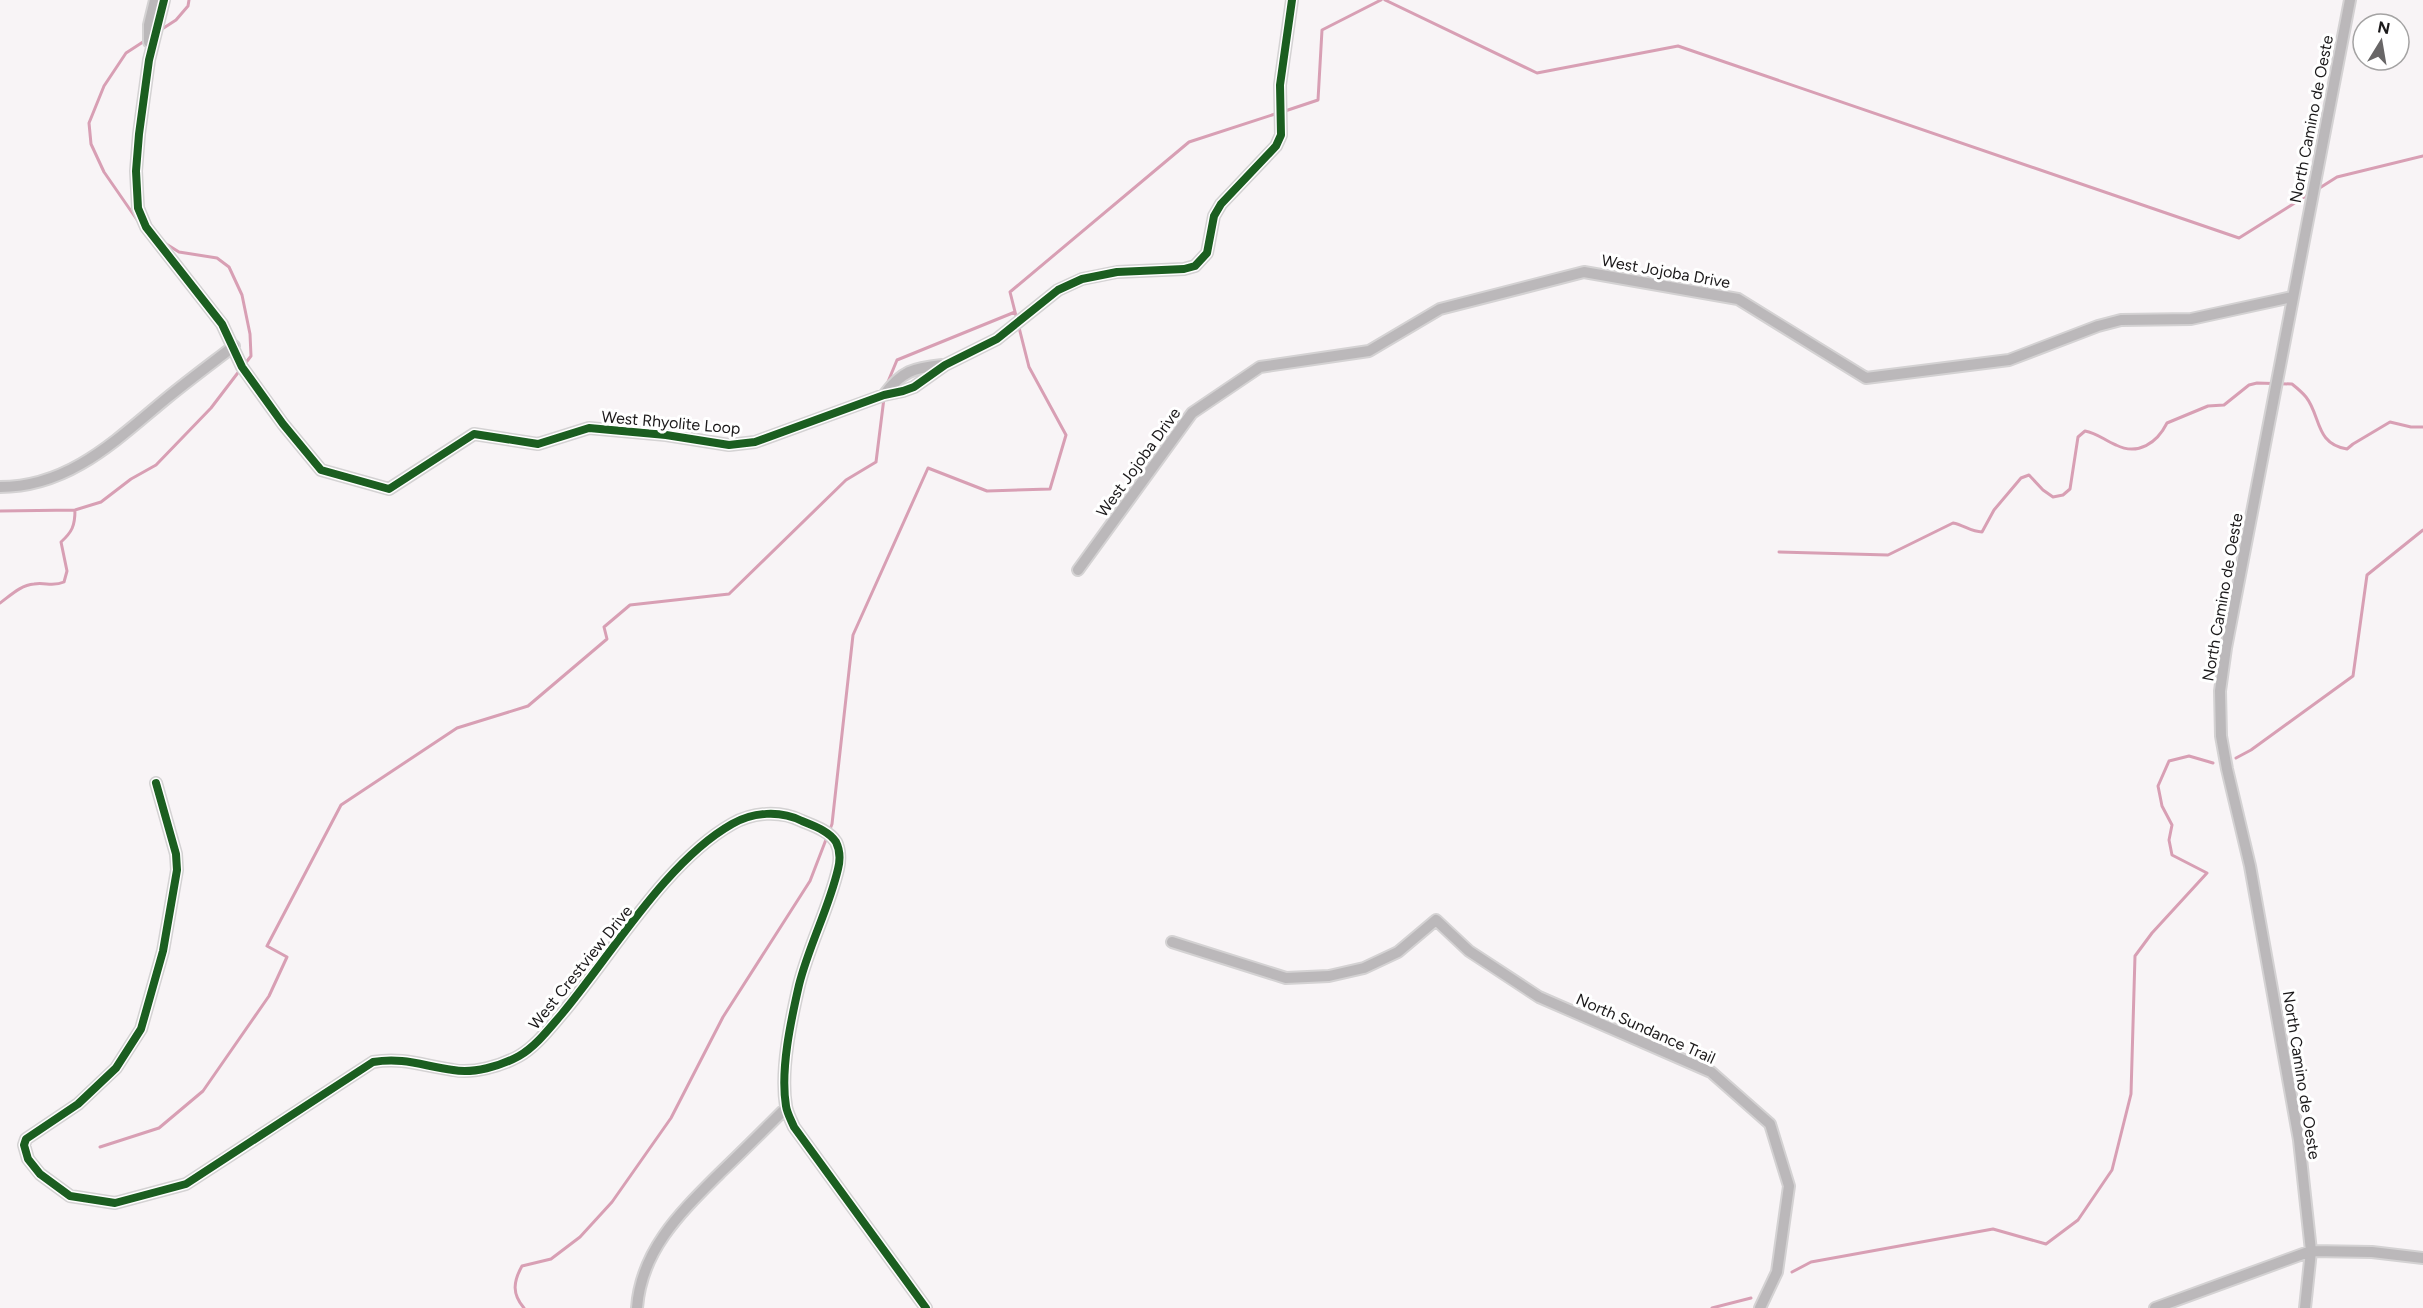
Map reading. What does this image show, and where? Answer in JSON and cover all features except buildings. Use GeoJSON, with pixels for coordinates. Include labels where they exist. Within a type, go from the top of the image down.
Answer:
{"type":"FeatureCollection","features":[{"type":"Feature","properties":{"kind":"street","name":"West Rhyolite Loop"},"geometry":{"type":"LineString","coordinates":[[149,60],[149,25],[155,0]]}},
{"type":"Feature","properties":{"kind":"street","name":"West Rhyolite Loop"},"geometry":{"type":"LineString","coordinates":[[165,0],[149,60],[138,143],[136,171],[138,208],[146,227],[222,324],[242,367],[283,424],[321,470],[389,489],[474,435],[538,444],[589,428],[666,435],[729,445],[755,442],[884,395],[914,387],[945,364],[984,347],[1058,290],[1083,279],[1117,272],[1184,269],[1195,266],[1207,253],[1214,216],[1221,204],[1276,146],[1281,135],[1280,85],[1292,0]]}},
{"type":"Feature","properties":{"kind":"street","name":"North Camino de Oeste"},"geometry":{"type":"LineString","coordinates":[[2305,1308],[2311,1251],[2299,1140],[2250,866],[2221,736],[2220,691],[2226,648],[2292,297],[2350,0]]}},
{"type":"Feature","properties":{"kind":"street","name":"West Jojoba Drive"},"geometry":{"type":"LineString","coordinates":[[1078,570],[1192,413],[1260,367],[1369,351],[1440,309],[1584,272],[1738,299],[1866,378],[2009,360],[2098,326],[2121,320],[2191,319],[2292,297]]}},
{"type":"Feature","properties":{"kind":"street"},"geometry":{"type":"LineString","coordinates":[[0,488],[19,487],[62,475],[87,460],[131,430],[167,398],[234,346]]}},
{"type":"Feature","properties":{"kind":"street","name":"West Rhyolite Loop"},"geometry":{"type":"LineString","coordinates":[[884,395],[900,375],[912,370],[945,364]]}},
{"type":"Feature","properties":{"kind":"street","name":"West Crestview Drive"},"geometry":{"type":"LineString","coordinates":[[156,783],[176,854],[177,870],[163,951],[141,1029],[116,1068],[78,1104],[26,1138],[24,1145],[28,1159],[40,1174],[70,1196],[115,1203],[186,1184],[373,1062],[393,1059],[455,1071],[498,1065],[520,1056],[543,1036],[645,906],[686,861],[733,823],[758,814],[774,813],[823,830],[836,842],[840,852],[839,868],[799,985],[786,1059],[786,1108],[794,1127],[926,1308]]}},
{"type":"Feature","properties":{"kind":"street","name":"North Sundance Trail"},"geometry":{"type":"LineString","coordinates":[[1172,942],[1286,978],[1329,976],[1364,968],[1398,952],[1436,920],[1469,951],[1539,997],[1711,1072],[1770,1124],[1789,1186],[1777,1272],[1761,1308]]}},
{"type":"Feature","properties":{"kind":"street"},"geometry":{"type":"LineString","coordinates":[[638,1308],[640,1286],[648,1263],[664,1233],[679,1213],[786,1108]]}},
{"type":"Feature","properties":{"kind":"street"},"geometry":{"type":"LineString","coordinates":[[2155,1308],[2311,1251],[2372,1252],[2423,1258]]}},
{"type":"Feature","properties":{"kind":"waterway"},"geometry":{"type":"LineString","coordinates":[[159,31],[176,20],[188,6],[189,0]]}},
{"type":"Feature","properties":{"kind":"waterway"},"geometry":{"type":"LineString","coordinates":[[1285,111],[1318,100],[1322,30],[1381,0]]}},
{"type":"Feature","properties":{"kind":"waterway"},"geometry":{"type":"LineString","coordinates":[[1385,0],[1537,73],[1678,46],[2239,238],[2309,194]]}},
{"type":"Feature","properties":{"kind":"waterway"},"geometry":{"type":"LineString","coordinates":[[140,224],[104,172],[91,144],[89,123],[104,86],[126,53],[146,40]]}},
{"type":"Feature","properties":{"kind":"waterway"},"geometry":{"type":"LineString","coordinates":[[524,1308],[517,1298],[515,1288],[522,1266],[551,1259],[580,1237],[612,1202],[671,1118],[723,1017],[810,881],[832,824],[853,635],[928,468],[987,491],[1050,489],[1066,435],[1029,367],[1010,292],[1189,142],[1278,113]]}},
{"type":"Feature","properties":{"kind":"waterway"},"geometry":{"type":"LineString","coordinates":[[2318,189],[2337,177],[2423,156]]}},
{"type":"Feature","properties":{"kind":"waterway"},"geometry":{"type":"LineString","coordinates":[[163,242],[179,252],[217,258],[229,267],[242,295],[250,334],[251,356],[244,365]]}},
{"type":"Feature","properties":{"kind":"waterway"},"geometry":{"type":"LineString","coordinates":[[885,389],[897,360],[1015,312]]}},
{"type":"Feature","properties":{"kind":"waterway"},"geometry":{"type":"LineString","coordinates":[[0,511],[75,510],[101,502],[131,479],[156,465],[211,408],[240,370]]}},
{"type":"Feature","properties":{"kind":"waterway"},"geometry":{"type":"LineString","coordinates":[[1779,552],[1888,555],[1953,523],[1982,532],[1994,510],[2021,478],[2029,475],[2053,497],[2063,495],[2070,489],[2078,437],[2085,431],[2124,448],[2139,448],[2152,442],[2167,423],[2208,406],[2224,405],[2249,385],[2257,383],[2292,384],[2311,404],[2320,428],[2329,441],[2347,449],[2390,422],[2423,427]]}},
{"type":"Feature","properties":{"kind":"waterway"},"geometry":{"type":"LineString","coordinates":[[100,1147],[159,1128],[203,1091],[269,996],[287,957],[267,946],[341,805],[457,728],[528,706],[607,639],[604,627],[630,605],[729,594],[846,480],[876,462],[884,398]]}},
{"type":"Feature","properties":{"kind":"waterway"},"geometry":{"type":"LineString","coordinates":[[0,603],[25,586],[64,582],[67,571],[61,542],[72,528],[75,510]]}},
{"type":"Feature","properties":{"kind":"waterway"},"geometry":{"type":"LineString","coordinates":[[2236,758],[2251,750],[2353,676],[2367,575],[2423,530]]}},
{"type":"Feature","properties":{"kind":"waterway"},"geometry":{"type":"LineString","coordinates":[[1792,1272],[1811,1262],[1993,1229],[2046,1244],[2078,1220],[2112,1170],[2131,1094],[2135,956],[2152,933],[2207,873],[2172,855],[2169,840],[2172,825],[2162,806],[2158,786],[2169,761],[2189,756],[2213,763]]}},
{"type":"Feature","properties":{"kind":"waterway"},"geometry":{"type":"LineString","coordinates":[[1712,1308],[1751,1298]]}},
{"type":"Feature","properties":{"kind":"cycle path"},"geometry":{"type":"LineString","coordinates":[[164,0],[149,60],[136,171],[138,208],[146,227],[222,324],[242,367],[283,424],[321,470],[389,489],[474,434],[538,444],[589,428],[666,435],[729,445],[755,442],[884,395],[914,387],[945,365],[997,339],[1058,290],[1082,279],[1117,272],[1184,269],[1195,266],[1207,253],[1214,216],[1221,204],[1276,146],[1281,135],[1280,85],[1292,0]]}},
{"type":"Feature","properties":{"kind":"cycle path"},"geometry":{"type":"LineString","coordinates":[[156,783],[176,854],[177,870],[163,951],[141,1029],[116,1068],[78,1104],[26,1139],[24,1145],[28,1159],[40,1174],[70,1196],[115,1203],[186,1184],[373,1062],[404,1061],[469,1071],[495,1066],[519,1056],[536,1043],[552,1026],[640,912],[684,862],[707,841],[740,820],[758,815],[785,815],[816,827],[833,838],[839,856],[839,866],[830,898],[803,970],[793,1014],[784,1077],[787,1111],[794,1127],[926,1308]]}}]}
